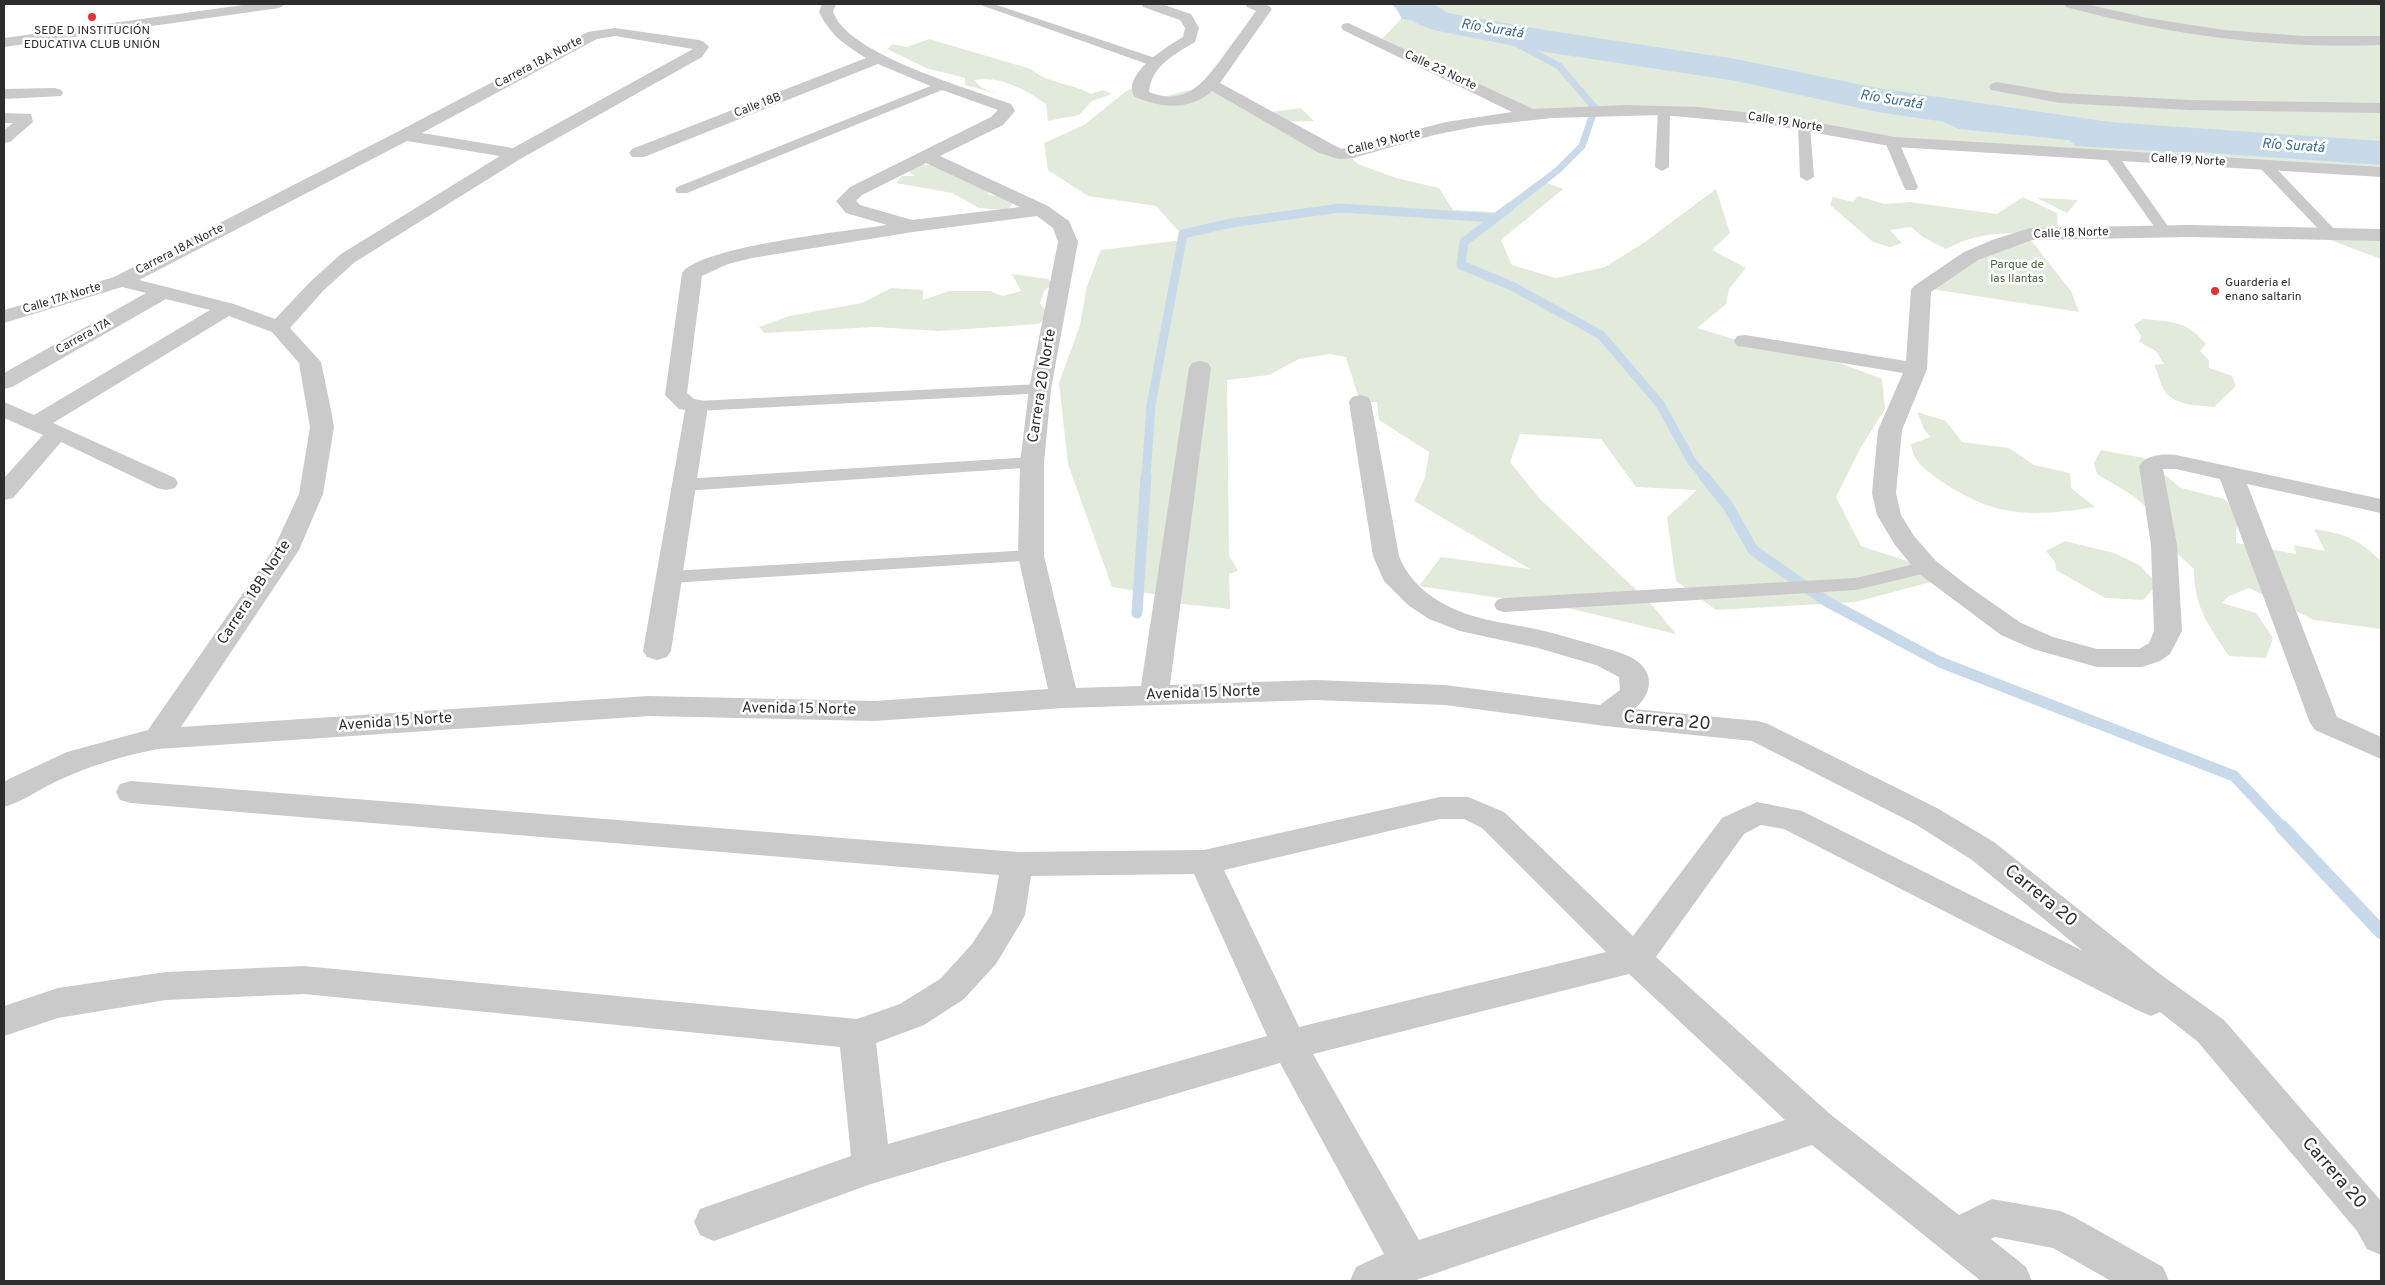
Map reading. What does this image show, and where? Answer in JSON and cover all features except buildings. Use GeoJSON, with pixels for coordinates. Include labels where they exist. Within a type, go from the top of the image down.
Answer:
{"type":"FeatureCollection","features":[{"type":"Feature","properties":{"kind":"street"},"geometry":{"type":"LineString","coordinates":[[4,44],[278,4]]}},
{"type":"Feature","properties":{"kind":"street"},"geometry":{"type":"LineString","coordinates":[[829,4],[826,12],[830,25],[877,59],[1005,107],[1007,111],[997,121],[856,190],[845,201],[853,209],[912,226]]}},
{"type":"Feature","properties":{"kind":"street"},"geometry":{"type":"LineString","coordinates":[[1148,4],[1186,17],[1192,28],[1190,39],[1154,62],[1140,83],[1141,94],[1152,99],[1187,100],[1201,94],[1210,84],[1258,6]]}},
{"type":"Feature","properties":{"kind":"street"},"geometry":{"type":"LineString","coordinates":[[2071,4],[2138,22],[2227,35],[2328,42],[2381,41]]}},
{"type":"Feature","properties":{"kind":"street","name":"Calle 23 Norte"},"geometry":{"type":"LineString","coordinates":[[1348,28],[1532,115]]}},
{"type":"Feature","properties":{"kind":"street","name":"Carrera 18A Norte"},"geometry":{"type":"LineString","coordinates":[[120,281],[405,135],[593,35],[622,33],[699,45],[701,47],[697,54],[516,154],[348,258],[317,286],[279,328]]}},
{"type":"Feature","properties":{"kind":"street","name":"Calle 18B"},"geometry":{"type":"LineString","coordinates":[[638,152],[877,59]]}},
{"type":"Feature","properties":{"kind":"street","name":"Calle 19 Norte"},"geometry":{"type":"LineString","coordinates":[[1210,84],[1325,149],[1339,154],[1436,129],[1478,121],[1565,110],[1613,110],[1664,111],[1772,120],[1892,142],[2112,157],[2381,172]]}},
{"type":"Feature","properties":{"kind":"street"},"geometry":{"type":"LineString","coordinates":[[1997,87],[2060,98],[2170,104],[2381,108]]}},
{"type":"Feature","properties":{"kind":"street"},"geometry":{"type":"LineString","coordinates":[[4,94],[55,93]]}},
{"type":"Feature","properties":{"kind":"street"},"geometry":{"type":"LineString","coordinates":[[4,118],[25,118],[25,122],[4,138]]}},
{"type":"Feature","properties":{"kind":"street"},"geometry":{"type":"LineString","coordinates":[[405,135],[516,154]]}},
{"type":"Feature","properties":{"kind":"street","name":"Carrera 20 Norte"},"geometry":{"type":"LineString","coordinates":[[925,156],[1041,210],[1062,224],[1068,242],[1040,389],[1032,463],[1031,556],[1064,698]]}},
{"type":"Feature","properties":{"kind":"street"},"geometry":{"type":"LineString","coordinates":[[657,651],[671,577],[683,485],[697,406],[681,401],[676,395],[692,273],[705,264],[726,257],[912,226],[1041,210]]}},
{"type":"Feature","properties":{"kind":"street","name":"Calle 18 Norte"},"geometry":{"type":"LineString","coordinates":[[2230,472],[2163,461],[2152,466],[2156,511],[2164,545],[2168,631],[2160,648],[2142,658],[2097,658],[2043,643],[2011,629],[1990,616],[1927,567],[1904,540],[1889,515],[1884,493],[1890,430],[1916,370],[1920,290],[1971,256],[2030,234],[2166,232],[2381,235]]}},
{"type":"Feature","properties":{"kind":"street"},"geometry":{"type":"LineString","coordinates":[[120,281],[227,308],[279,328]]}},
{"type":"Feature","properties":{"kind":"street","name":"Calle 17A Norte"},"geometry":{"type":"LineString","coordinates":[[4,316],[120,281]]}},
{"type":"Feature","properties":{"kind":"street","name":"Carrera 17A"},"geometry":{"type":"LineString","coordinates":[[4,382],[164,292]]}},
{"type":"Feature","properties":{"kind":"street"},"geometry":{"type":"LineString","coordinates":[[35,424],[227,308]]}},
{"type":"Feature","properties":{"kind":"street","name":"Carrera 18B Norte"},"geometry":{"type":"LineString","coordinates":[[158,739],[286,550],[311,494],[322,427],[320,410],[310,362],[279,328]]}},
{"type":"Feature","properties":{"kind":"street"},"geometry":{"type":"LineString","coordinates":[[1745,341],[1916,370]]}},
{"type":"Feature","properties":{"kind":"street"},"geometry":{"type":"LineString","coordinates":[[1154,696],[1200,368]]}},
{"type":"Feature","properties":{"kind":"street"},"geometry":{"type":"LineString","coordinates":[[1360,402],[1386,556],[1393,575],[1417,599],[1438,613],[1470,626],[1540,640],[1606,658],[1624,666],[1632,673],[1635,684],[1634,694],[1605,716]]}},
{"type":"Feature","properties":{"kind":"street"},"geometry":{"type":"LineString","coordinates":[[4,408],[166,483]]}},
{"type":"Feature","properties":{"kind":"street"},"geometry":{"type":"LineString","coordinates":[[4,494],[58,432]]}},
{"type":"Feature","properties":{"kind":"street"},"geometry":{"type":"LineString","coordinates":[[2230,472],[2381,506]]}},
{"type":"Feature","properties":{"kind":"street"},"geometry":{"type":"LineString","coordinates":[[2230,472],[2325,723],[2381,750]]}},
{"type":"Feature","properties":{"kind":"street","name":"Avenida 15 Norte"},"geometry":{"type":"LineString","coordinates":[[4,796],[66,765],[129,744],[158,739],[649,706],[874,712],[1064,698],[1315,690],[1445,695],[1605,716]]}},
{"type":"Feature","properties":{"kind":"street","name":"Carrera 20"},"geometry":{"type":"LineString","coordinates":[[1605,716],[1758,731],[1926,816],[1983,851],[2148,984],[2211,1031],[2371,1218],[2381,1236]]}},
{"type":"Feature","properties":{"kind":"street"},"geometry":{"type":"LineString","coordinates":[[131,792],[1017,864],[1204,862],[1440,808],[1468,808],[1493,820],[1635,959],[1817,1126],[2012,1281]]}},
{"type":"Feature","properties":{"kind":"street"},"geometry":{"type":"LineString","coordinates":[[714,1222],[871,1166],[1289,1045],[1635,959],[1733,826],[1757,813],[1791,819],[2211,1031]]}},
{"type":"Feature","properties":{"kind":"street"},"geometry":{"type":"LineString","coordinates":[[1204,862],[1289,1045],[1410,1262]]}},
{"type":"Feature","properties":{"kind":"street"},"geometry":{"type":"LineString","coordinates":[[4,1021],[58,1003],[166,986],[304,980],[857,1034],[912,1016],[952,989],[984,954],[1008,915],[1017,864]]}},
{"type":"Feature","properties":{"kind":"street"},"geometry":{"type":"LineString","coordinates":[[857,1034],[871,1166]]}},
{"type":"Feature","properties":{"kind":"street"},"geometry":{"type":"LineString","coordinates":[[1370,1281],[1410,1262],[1817,1126]]}},
{"type":"Feature","properties":{"kind":"street"},"geometry":{"type":"LineString","coordinates":[[1957,1237],[1992,1218],[2060,1230],[2149,1281]]}},
{"type":"Feature","properties":{"kind":"lane"},"geometry":{"type":"LineString","coordinates":[[984,4],[1154,62]]}},
{"type":"Feature","properties":{"kind":"lane"},"geometry":{"type":"LineString","coordinates":[[682,190],[943,85]]}},
{"type":"Feature","properties":{"kind":"lane"},"geometry":{"type":"LineString","coordinates":[[1662,167],[1664,111]]}},
{"type":"Feature","properties":{"kind":"lane"},"geometry":{"type":"LineString","coordinates":[[1804,126],[1807,177]]}},
{"type":"Feature","properties":{"kind":"lane"},"geometry":{"type":"LineString","coordinates":[[1892,142],[1911,187]]}},
{"type":"Feature","properties":{"kind":"lane"},"geometry":{"type":"LineString","coordinates":[[2112,157],[2166,232]]}},
{"type":"Feature","properties":{"kind":"lane"},"geometry":{"type":"LineString","coordinates":[[2266,166],[2332,235]]}},
{"type":"Feature","properties":{"kind":"lane"},"geometry":{"type":"LineString","coordinates":[[697,406],[1040,389]]}},
{"type":"Feature","properties":{"kind":"lane"},"geometry":{"type":"LineString","coordinates":[[683,485],[1032,463]]}},
{"type":"Feature","properties":{"kind":"lane"},"geometry":{"type":"LineString","coordinates":[[671,577],[1031,556]]}},
{"type":"Feature","properties":{"kind":"lane"},"geometry":{"type":"LineString","coordinates":[[1504,605],[1765,592],[1856,584],[1927,567]]}},
{"type":"Feature","properties":{"kind":"green space"},"geometry":{"type":"Polygon","coordinates":[[[1404,4],[2381,4],[2381,172],[2112,157],[1958,146],[1736,116],[1533,112],[1465,85],[1382,39],[1401,19],[1404,4]]]}},
{"type":"Feature","properties":{"kind":"green space"},"geometry":{"type":"Polygon","coordinates":[[[929,39],[1031,69],[1052,81],[1084,90],[1091,94],[1103,90],[1112,94],[1092,101],[1079,115],[1048,121],[1046,104],[1021,89],[1003,82],[983,79],[974,80],[982,88],[998,94],[965,85],[965,78],[926,68],[887,49],[892,44],[907,47],[929,39]]]}},
{"type":"Feature","properties":{"kind":"green space"},"geometry":{"type":"Polygon","coordinates":[[[1144,82],[1153,100],[1189,90],[1242,94],[1264,113],[1301,108],[1314,121],[1284,122],[1303,137],[1341,148],[1358,164],[1396,178],[1439,188],[1453,210],[1495,212],[1539,180],[1563,189],[1501,240],[1512,265],[1556,278],[1605,267],[1645,242],[1716,189],[1730,233],[1712,250],[1746,268],[1729,289],[1726,304],[1697,328],[1763,348],[1840,363],[1882,379],[1885,409],[1861,447],[1836,497],[1861,546],[1953,576],[1856,602],[1716,610],[1676,581],[1667,517],[1697,490],[1636,487],[1601,439],[1520,434],[1510,462],[1540,499],[1651,604],[1676,634],[1572,609],[1419,586],[1441,557],[1530,569],[1414,501],[1425,478],[1429,452],[1379,420],[1377,402],[1360,402],[1346,357],[1330,354],[1299,359],[1269,375],[1227,380],[1229,555],[1238,571],[1229,574],[1230,609],[1164,602],[1164,596],[1112,587],[1068,464],[1059,383],[1080,325],[1087,286],[1101,250],[1182,240],[1183,236],[1156,206],[1088,196],[1048,170],[1044,143],[1084,125],[1125,92],[1144,82]]]}},
{"type":"Feature","properties":{"kind":"green space"},"geometry":{"type":"Polygon","coordinates":[[[918,164],[943,166],[993,189],[987,194],[995,196],[1003,193],[1014,201],[1008,210],[979,208],[952,193],[896,183],[902,176],[915,176],[907,170],[918,164]]]}},
{"type":"Feature","properties":{"kind":"green space"},"geometry":{"type":"Polygon","coordinates":[[[1858,196],[1885,204],[1910,202],[1997,214],[2023,197],[2057,213],[2058,234],[2014,233],[1987,235],[1973,238],[1946,249],[1923,237],[1911,227],[1890,230],[1902,243],[1890,247],[1873,242],[1830,205],[1833,197],[1853,202],[1858,196]]]}},
{"type":"Feature","properties":{"kind":"green space"},"geometry":{"type":"Polygon","coordinates":[[[2037,198],[2078,200],[2067,213],[2037,198]]]}},
{"type":"Feature","properties":{"kind":"green space"},"geometry":{"type":"Polygon","coordinates":[[[2317,235],[2381,235],[2381,259],[2317,235]]]}},
{"type":"Feature","properties":{"kind":"green space","name":"Parque de las llantas"},"geometry":{"type":"Polygon","coordinates":[[[2030,239],[2071,291],[2079,312],[1931,289],[1971,256],[2030,239]]]}},
{"type":"Feature","properties":{"kind":"green space"},"geometry":{"type":"Polygon","coordinates":[[[1012,274],[1048,279],[1053,284],[1044,291],[1040,304],[1050,314],[1039,324],[938,331],[875,327],[764,333],[759,327],[789,316],[862,303],[891,288],[923,290],[923,300],[949,291],[990,291],[1003,296],[1021,291],[1012,274]]]}},
{"type":"Feature","properties":{"kind":"green space"},"geometry":{"type":"Polygon","coordinates":[[[2143,319],[2171,322],[2192,330],[2206,344],[2200,351],[2209,360],[2209,368],[2232,376],[2236,386],[2214,407],[2191,405],[2170,397],[2161,384],[2154,365],[2164,364],[2156,351],[2139,342],[2141,336],[2134,325],[2143,319]]]}},
{"type":"Feature","properties":{"kind":"green space"},"geometry":{"type":"Polygon","coordinates":[[[1917,412],[1946,421],[1962,442],[2009,448],[2034,465],[2070,473],[2071,488],[2095,507],[2052,512],[2015,512],[1979,502],[1961,493],[1930,473],[1914,456],[1911,444],[1931,437],[1924,429],[1917,412]]]}},
{"type":"Feature","properties":{"kind":"green space"},"geometry":{"type":"Polygon","coordinates":[[[2101,450],[2144,458],[2181,488],[2224,499],[2240,515],[2236,531],[2236,543],[2296,554],[2294,545],[2325,551],[2314,529],[2343,535],[2358,542],[2381,561],[2381,629],[2314,620],[2249,588],[2229,596],[2222,603],[2256,613],[2273,638],[2266,658],[2229,656],[2204,615],[2197,594],[2194,569],[2158,536],[2155,515],[2132,495],[2097,474],[2094,463],[2101,450]]]}},
{"type":"Feature","properties":{"kind":"green space"},"geometry":{"type":"Polygon","coordinates":[[[2065,541],[2114,553],[2139,565],[2158,584],[2143,600],[2105,598],[2056,570],[2055,562],[2046,551],[2065,541]]]}},
{"type":"Feature","properties":{"kind":"water"},"geometry":{"type":"Polygon","coordinates":[[[1394,4],[1406,4],[1407,9],[1420,16],[1497,37],[1522,41],[1534,38],[1559,41],[1577,48],[1695,66],[1992,127],[2127,142],[2381,149],[2381,155],[2319,151],[2173,152],[2076,146],[2069,140],[1959,129],[1937,119],[1901,110],[1686,65],[1560,48],[1542,48],[1433,23],[1402,19],[1394,4]]]}},
{"type":"Feature","properties":{"kind":"waterway","name":"Río Suratá"},"geometry":{"type":"LineString","coordinates":[[1409,4],[1438,21],[1545,41],[1736,70],[1877,100],[2110,134],[2381,153]]}},
{"type":"Feature","properties":{"kind":"waterway"},"geometry":{"type":"LineString","coordinates":[[1493,31],[1559,66],[1595,108],[1582,146],[1558,170],[1509,208]]}},
{"type":"Feature","properties":{"kind":"waterway"},"geometry":{"type":"LineString","coordinates":[[1510,207],[1464,242],[1461,265],[1512,286],[1601,335],[1660,404],[1692,462],[1705,477]]}},
{"type":"Feature","properties":{"kind":"waterway"},"geometry":{"type":"LineString","coordinates":[[1146,477],[1151,405],[1183,234],[1231,223],[1340,208],[1494,218]]}},
{"type":"Feature","properties":{"kind":"waterway"},"geometry":{"type":"LineString","coordinates":[[1137,613],[1146,476]]}},
{"type":"Feature","properties":{"kind":"waterway"},"geometry":{"type":"LineString","coordinates":[[1704,476],[1728,506],[1753,550],[1826,601],[1940,662],[2234,776],[2284,829]]}},
{"type":"Feature","properties":{"kind":"waterway"},"geometry":{"type":"LineString","coordinates":[[2282,827],[2381,932]]}},
{"type":"Feature","properties":{"kind":"place","name":"SEDE D INSTITUCIÓN EDUCATIVA CLUB UNIÓN"},"geometry":{"type":"Point","coordinates":[92,17]}},
{"type":"Feature","properties":{"kind":"place","name":"Guarderia el enano saltarin"},"geometry":{"type":"Point","coordinates":[2215,291]}}]}
